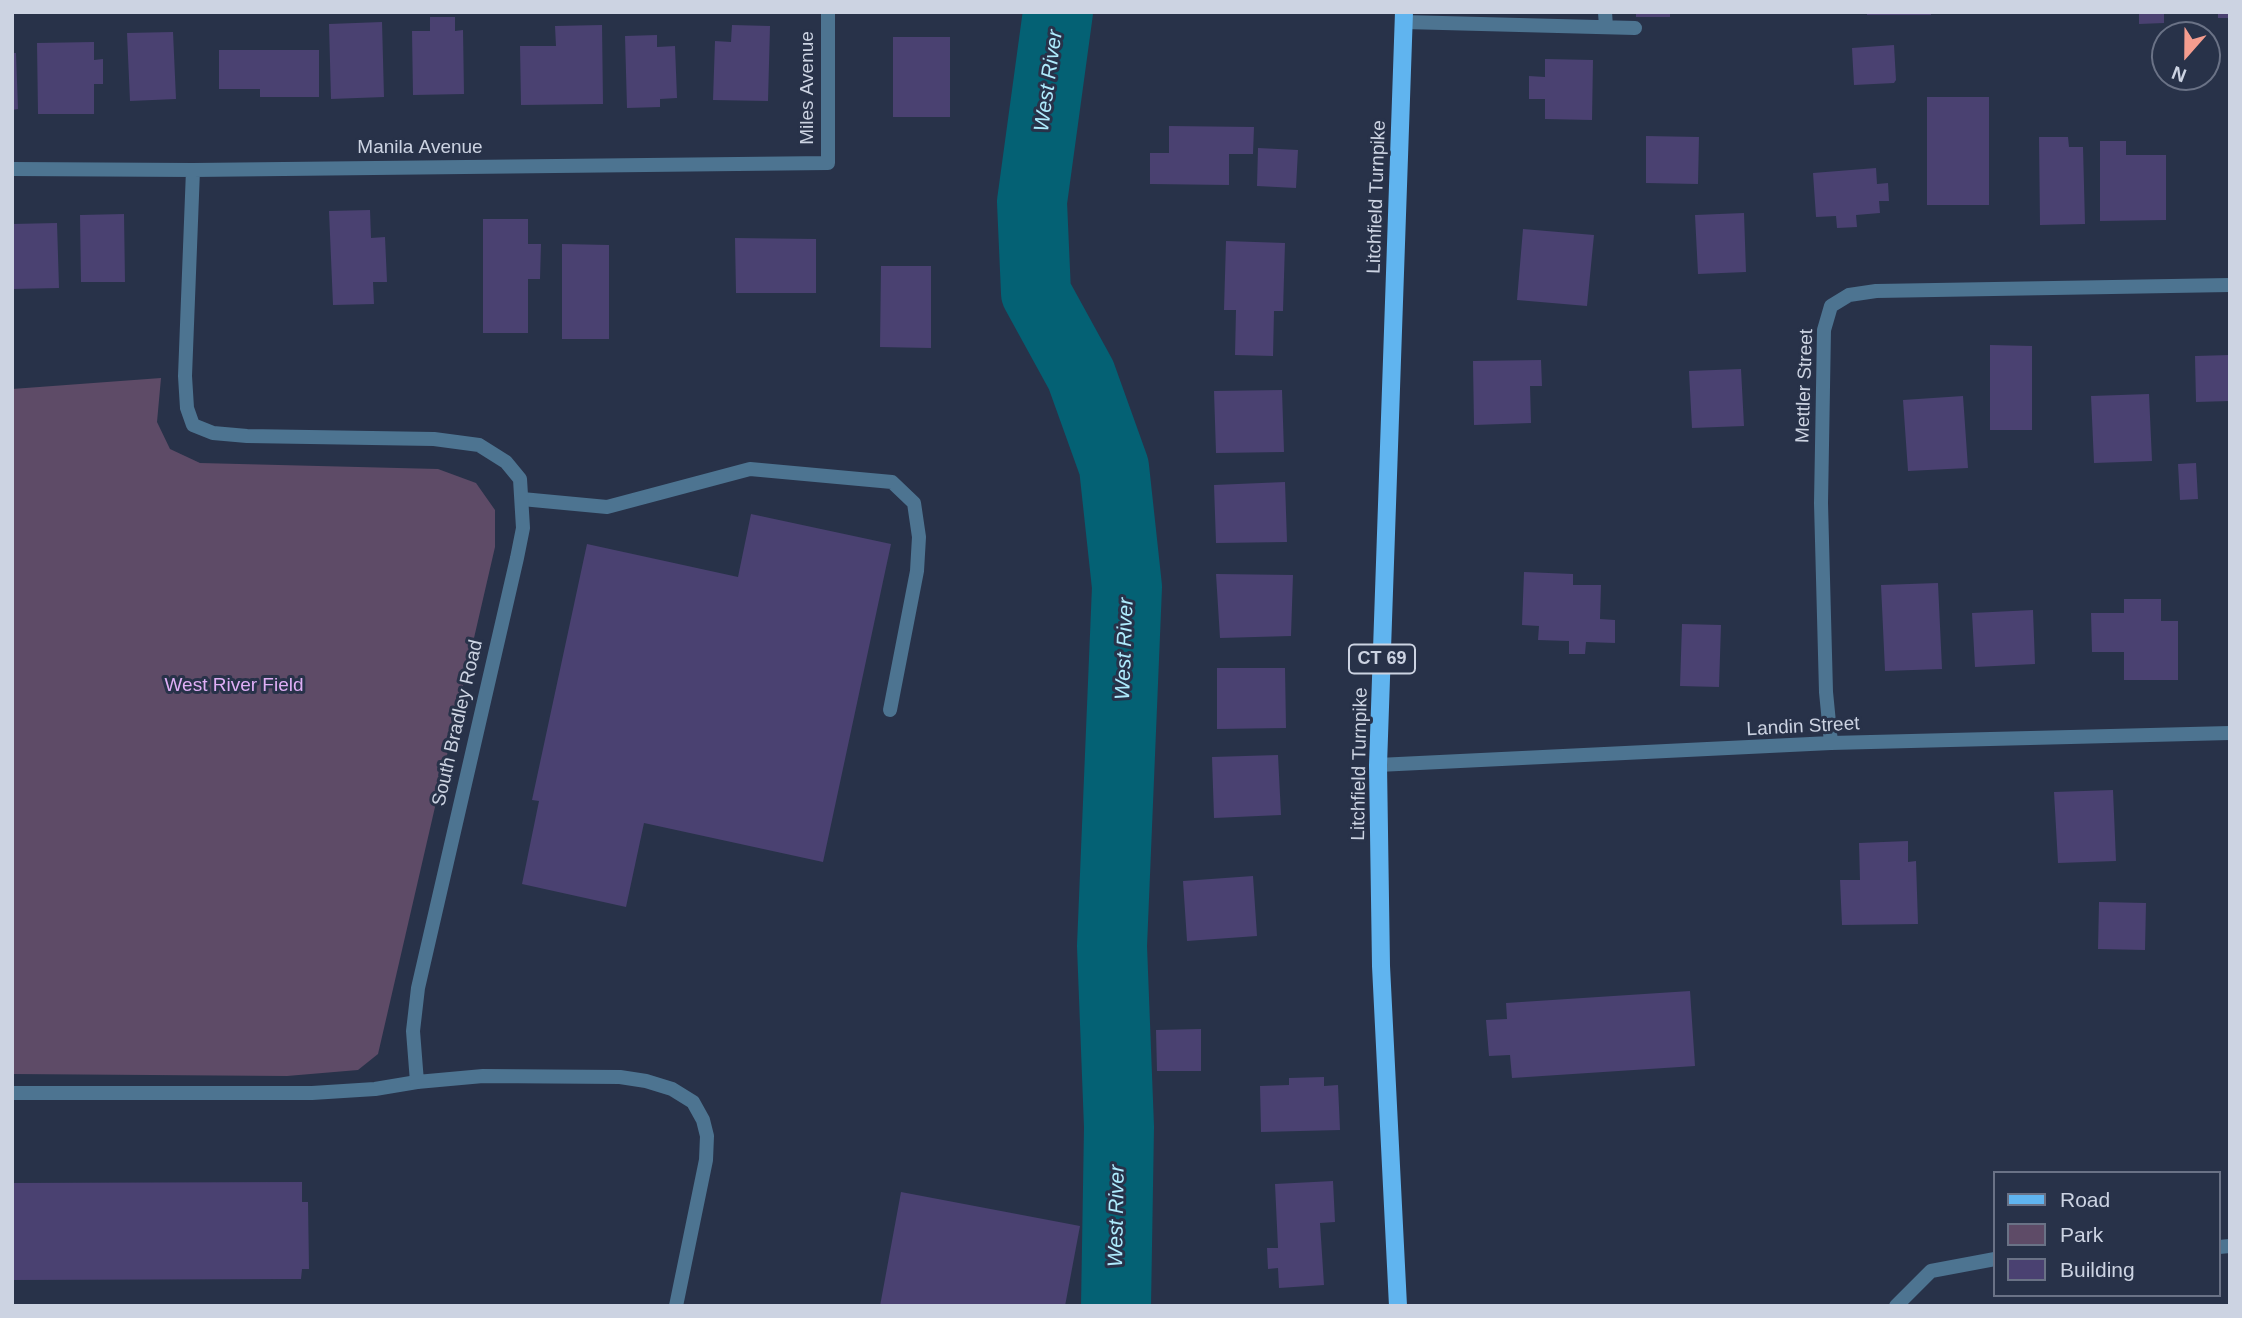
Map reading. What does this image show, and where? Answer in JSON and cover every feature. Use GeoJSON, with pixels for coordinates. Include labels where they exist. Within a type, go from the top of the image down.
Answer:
{"type":"FeatureCollection","features":[{"type":"Feature","properties":{"kind":"main road","name":"Litchfield Turnpike"},"geometry":{"type":"LineString","coordinates":[[1398,1306],[1381,966],[1378,765],[1404,17]]}},
{"type":"Feature","properties":{"kind":"street","name":"Miles Avenue"},"geometry":{"type":"LineString","coordinates":[[828,12],[828,163]]}},
{"type":"Feature","properties":{"kind":"street"},"geometry":{"type":"LineString","coordinates":[[1404,17],[1605,20],[1635,28]]}},
{"type":"Feature","properties":{"kind":"street","name":"Manila Avenue"},"geometry":{"type":"LineString","coordinates":[[12,169],[193,170],[828,163]]}},
{"type":"Feature","properties":{"kind":"street","name":"South Bradley Road"},"geometry":{"type":"LineString","coordinates":[[193,170],[185,376],[187,408],[192,425],[213,433],[247,436],[434,439],[479,445],[506,462],[520,479],[523,528],[517,558],[418,988],[413,1031],[417,1082]]}},
{"type":"Feature","properties":{"kind":"street","name":"Mettler Street"},"geometry":{"type":"LineString","coordinates":[[1831,743],[1826,692],[1821,503],[1824,330],[1831,306],[1849,295],[1876,291],[2230,285]]}},
{"type":"Feature","properties":{"kind":"street"},"geometry":{"type":"LineString","coordinates":[[522,499],[607,507],[750,469],[892,482],[914,503],[919,537],[917,570],[890,709]]}},
{"type":"Feature","properties":{"kind":"street","name":"Landin Street"},"geometry":{"type":"LineString","coordinates":[[1378,765],[1831,743],[2230,733]]}},
{"type":"Feature","properties":{"kind":"street"},"geometry":{"type":"LineString","coordinates":[[12,1093],[312,1093],[375,1089],[483,1076],[620,1077],[672,1089],[693,1102],[703,1120],[707,1136],[706,1160],[676,1306]]}},
{"type":"Feature","properties":{"kind":"street"},"geometry":{"type":"LineString","coordinates":[[1896,1306],[1931,1271],[1994,1259]]}},
{"type":"Feature","properties":{"kind":"green space","name":"West River Field"},"geometry":{"type":"Polygon","coordinates":[[[161,378],[157,422],[170,449],[200,463],[438,469],[476,483],[495,510],[495,547],[378,1054],[358,1070],[287,1076],[12,1074],[12,389],[161,378]]]}},
{"type":"Feature","properties":{"kind":"building"},"geometry":{"type":"Polygon","coordinates":[[[1636,12],[1670,12],[1670,17],[1636,17],[1636,12]]]}},
{"type":"Feature","properties":{"kind":"building"},"geometry":{"type":"Polygon","coordinates":[[[1867,12],[1931,12],[1931,15],[1867,15],[1867,12]]]}},
{"type":"Feature","properties":{"kind":"building"},"geometry":{"type":"Polygon","coordinates":[[[2139,12],[2164,12],[2164,21],[2139,24],[2139,12]]]}},
{"type":"Feature","properties":{"kind":"building"},"geometry":{"type":"Polygon","coordinates":[[[2218,12],[2230,12],[2230,18],[2218,18],[2218,12]]]}},
{"type":"Feature","properties":{"kind":"building"},"geometry":{"type":"Polygon","coordinates":[[[430,17],[455,17],[455,31],[463,30],[464,94],[413,95],[412,31],[430,31],[430,17]]]}},
{"type":"Feature","properties":{"kind":"building"},"geometry":{"type":"Polygon","coordinates":[[[382,22],[384,97],[331,99],[329,24],[382,22]]]}},
{"type":"Feature","properties":{"kind":"building"},"geometry":{"type":"Polygon","coordinates":[[[602,25],[603,104],[521,105],[520,46],[556,46],[555,26],[602,25]]]}},
{"type":"Feature","properties":{"kind":"building"},"geometry":{"type":"Polygon","coordinates":[[[732,25],[770,26],[768,101],[713,100],[715,41],[731,42],[732,25]]]}},
{"type":"Feature","properties":{"kind":"building"},"geometry":{"type":"Polygon","coordinates":[[[173,32],[176,99],[130,101],[127,33],[173,32]]]}},
{"type":"Feature","properties":{"kind":"building"},"geometry":{"type":"Polygon","coordinates":[[[657,35],[657,47],[675,46],[677,98],[660,99],[660,107],[627,108],[625,36],[657,35]]]}},
{"type":"Feature","properties":{"kind":"building"},"geometry":{"type":"Polygon","coordinates":[[[893,37],[950,37],[950,117],[893,117],[893,37]]]}},
{"type":"Feature","properties":{"kind":"building"},"geometry":{"type":"Polygon","coordinates":[[[94,42],[94,60],[103,59],[103,84],[94,84],[94,114],[38,114],[37,43],[94,42]]]}},
{"type":"Feature","properties":{"kind":"building"},"geometry":{"type":"Polygon","coordinates":[[[1894,45],[1894,83],[1854,85],[1852,48],[1894,45]]]}},
{"type":"Feature","properties":{"kind":"building"},"geometry":{"type":"Polygon","coordinates":[[[219,50],[319,50],[319,97],[260,97],[260,89],[219,89],[219,50]]]}},
{"type":"Feature","properties":{"kind":"building"},"geometry":{"type":"Polygon","coordinates":[[[12,53],[16,53],[18,109],[12,110],[12,53]]]}},
{"type":"Feature","properties":{"kind":"building"},"geometry":{"type":"Polygon","coordinates":[[[1545,59],[1593,60],[1592,120],[1545,119],[1545,99],[1529,99],[1529,76],[1545,77],[1545,59]]]}},
{"type":"Feature","properties":{"kind":"building"},"geometry":{"type":"Polygon","coordinates":[[[1927,97],[1989,97],[1989,205],[1927,205],[1927,97]]]}},
{"type":"Feature","properties":{"kind":"building"},"geometry":{"type":"Polygon","coordinates":[[[1169,126],[1254,127],[1253,154],[1229,154],[1229,185],[1150,184],[1150,153],[1169,153],[1169,126]]]}},
{"type":"Feature","properties":{"kind":"building"},"geometry":{"type":"Polygon","coordinates":[[[1646,136],[1699,137],[1698,184],[1646,183],[1646,136]]]}},
{"type":"Feature","properties":{"kind":"building"},"geometry":{"type":"Polygon","coordinates":[[[2039,137],[2068,137],[2069,147],[2083,147],[2085,224],[2040,225],[2039,137]]]}},
{"type":"Feature","properties":{"kind":"building"},"geometry":{"type":"Polygon","coordinates":[[[2100,141],[2126,141],[2126,155],[2166,155],[2166,220],[2100,221],[2100,141]]]}},
{"type":"Feature","properties":{"kind":"building"},"geometry":{"type":"Polygon","coordinates":[[[1258,148],[1298,150],[1296,188],[1257,186],[1258,148]]]}},
{"type":"Feature","properties":{"kind":"building"},"geometry":{"type":"Polygon","coordinates":[[[1876,168],[1877,184],[1888,183],[1889,201],[1879,201],[1880,213],[1856,215],[1857,227],[1837,228],[1836,216],[1816,217],[1813,173],[1876,168]]]}},
{"type":"Feature","properties":{"kind":"building"},"geometry":{"type":"Polygon","coordinates":[[[370,210],[371,238],[385,237],[387,282],[373,282],[374,304],[333,305],[329,211],[370,210]]]}},
{"type":"Feature","properties":{"kind":"building"},"geometry":{"type":"Polygon","coordinates":[[[1744,213],[1746,272],[1698,274],[1695,215],[1744,213]]]}},
{"type":"Feature","properties":{"kind":"building"},"geometry":{"type":"Polygon","coordinates":[[[124,214],[125,282],[81,282],[80,215],[124,214]]]}},
{"type":"Feature","properties":{"kind":"building"},"geometry":{"type":"Polygon","coordinates":[[[483,219],[528,219],[528,244],[541,244],[540,279],[528,279],[528,333],[483,333],[483,219]]]}},
{"type":"Feature","properties":{"kind":"building"},"geometry":{"type":"Polygon","coordinates":[[[57,223],[59,288],[12,289],[12,224],[57,223]]]}},
{"type":"Feature","properties":{"kind":"building"},"geometry":{"type":"Polygon","coordinates":[[[1523,229],[1594,235],[1587,306],[1517,300],[1523,229]]]}},
{"type":"Feature","properties":{"kind":"building"},"geometry":{"type":"Polygon","coordinates":[[[735,238],[816,239],[816,293],[736,293],[735,238]]]}},
{"type":"Feature","properties":{"kind":"building"},"geometry":{"type":"Polygon","coordinates":[[[1226,241],[1285,243],[1283,311],[1274,311],[1273,356],[1235,355],[1236,310],[1224,310],[1226,241]]]}},
{"type":"Feature","properties":{"kind":"building"},"geometry":{"type":"Polygon","coordinates":[[[562,244],[609,245],[609,339],[562,339],[562,244]]]}},
{"type":"Feature","properties":{"kind":"building"},"geometry":{"type":"Polygon","coordinates":[[[881,266],[931,266],[931,348],[880,347],[881,266]]]}},
{"type":"Feature","properties":{"kind":"building"},"geometry":{"type":"Polygon","coordinates":[[[1990,345],[2032,346],[2032,430],[1990,430],[1990,345]]]}},
{"type":"Feature","properties":{"kind":"building"},"geometry":{"type":"Polygon","coordinates":[[[2230,355],[2230,401],[2196,402],[2195,356],[2230,355]]]}},
{"type":"Feature","properties":{"kind":"building"},"geometry":{"type":"Polygon","coordinates":[[[1541,360],[1542,386],[1530,386],[1531,423],[1474,425],[1473,361],[1541,360]]]}},
{"type":"Feature","properties":{"kind":"building"},"geometry":{"type":"Polygon","coordinates":[[[1741,369],[1744,426],[1692,428],[1689,371],[1741,369]]]}},
{"type":"Feature","properties":{"kind":"building"},"geometry":{"type":"Polygon","coordinates":[[[1282,390],[1284,452],[1216,453],[1214,391],[1282,390]]]}},
{"type":"Feature","properties":{"kind":"building"},"geometry":{"type":"Polygon","coordinates":[[[2149,394],[2152,461],[2094,463],[2091,396],[2149,394]]]}},
{"type":"Feature","properties":{"kind":"building"},"geometry":{"type":"Polygon","coordinates":[[[1963,396],[1968,468],[1908,471],[1903,400],[1963,396]]]}},
{"type":"Feature","properties":{"kind":"building"},"geometry":{"type":"Polygon","coordinates":[[[2196,463],[2198,499],[2180,500],[2178,464],[2196,463]]]}},
{"type":"Feature","properties":{"kind":"building"},"geometry":{"type":"Polygon","coordinates":[[[1285,482],[1287,542],[1216,543],[1214,485],[1285,482]]]}},
{"type":"Feature","properties":{"kind":"building"},"geometry":{"type":"Polygon","coordinates":[[[751,514],[891,544],[823,862],[644,823],[626,907],[522,884],[539,801],[532,800],[587,544],[738,577],[751,514]]]}},
{"type":"Feature","properties":{"kind":"building"},"geometry":{"type":"Polygon","coordinates":[[[1524,572],[1573,574],[1573,585],[1601,585],[1600,619],[1615,620],[1615,643],[1586,642],[1585,654],[1569,654],[1569,641],[1538,640],[1539,626],[1522,625],[1524,572]]]}},
{"type":"Feature","properties":{"kind":"building"},"geometry":{"type":"Polygon","coordinates":[[[1216,574],[1293,575],[1291,636],[1220,638],[1216,574]]]}},
{"type":"Feature","properties":{"kind":"building"},"geometry":{"type":"Polygon","coordinates":[[[1938,583],[1942,669],[1885,671],[1881,585],[1938,583]]]}},
{"type":"Feature","properties":{"kind":"building"},"geometry":{"type":"Polygon","coordinates":[[[2124,599],[2161,599],[2161,621],[2178,621],[2178,680],[2124,680],[2124,652],[2092,652],[2091,613],[2124,613],[2124,599]]]}},
{"type":"Feature","properties":{"kind":"building"},"geometry":{"type":"Polygon","coordinates":[[[2033,610],[2035,664],[1975,667],[1972,613],[2033,610]]]}},
{"type":"Feature","properties":{"kind":"building"},"geometry":{"type":"Polygon","coordinates":[[[1682,624],[1721,625],[1719,687],[1680,686],[1682,624]]]}},
{"type":"Feature","properties":{"kind":"building"},"geometry":{"type":"Polygon","coordinates":[[[1217,668],[1285,668],[1286,728],[1217,729],[1217,668]]]}},
{"type":"Feature","properties":{"kind":"building"},"geometry":{"type":"Polygon","coordinates":[[[1278,755],[1281,815],[1214,818],[1212,757],[1278,755]]]}},
{"type":"Feature","properties":{"kind":"building"},"geometry":{"type":"Polygon","coordinates":[[[2113,790],[2116,861],[2058,863],[2054,792],[2113,790]]]}},
{"type":"Feature","properties":{"kind":"building"},"geometry":{"type":"Polygon","coordinates":[[[1908,841],[1908,862],[1916,861],[1918,924],[1842,925],[1840,880],[1860,880],[1859,843],[1908,841]]]}},
{"type":"Feature","properties":{"kind":"building"},"geometry":{"type":"Polygon","coordinates":[[[1253,876],[1257,936],[1187,941],[1183,881],[1253,876]]]}},
{"type":"Feature","properties":{"kind":"building"},"geometry":{"type":"Polygon","coordinates":[[[2099,902],[2146,903],[2145,950],[2098,949],[2099,902]]]}},
{"type":"Feature","properties":{"kind":"building"},"geometry":{"type":"Polygon","coordinates":[[[1690,991],[1695,1066],[1512,1078],[1510,1055],[1489,1056],[1486,1020],[1507,1019],[1506,1003],[1690,991]]]}},
{"type":"Feature","properties":{"kind":"building"},"geometry":{"type":"Polygon","coordinates":[[[1201,1029],[1201,1071],[1157,1071],[1156,1030],[1201,1029]]]}},
{"type":"Feature","properties":{"kind":"building"},"geometry":{"type":"Polygon","coordinates":[[[1324,1077],[1324,1086],[1338,1085],[1340,1130],[1261,1132],[1260,1086],[1289,1085],[1289,1078],[1324,1077]]]}},
{"type":"Feature","properties":{"kind":"building"},"geometry":{"type":"Polygon","coordinates":[[[1333,1181],[1335,1222],[1320,1223],[1324,1285],[1279,1288],[1278,1268],[1268,1269],[1267,1248],[1278,1248],[1275,1184],[1333,1181]]]}},
{"type":"Feature","properties":{"kind":"building"},"geometry":{"type":"Polygon","coordinates":[[[302,1182],[302,1202],[308,1202],[309,1269],[302,1269],[301,1279],[12,1280],[12,1183],[302,1182]]]}},
{"type":"Feature","properties":{"kind":"building"},"geometry":{"type":"Polygon","coordinates":[[[901,1192],[1080,1226],[1065,1306],[880,1306],[901,1192]]]}},
{"type":"Feature","properties":{"kind":"waterway","name":"West River"},"geometry":{"type":"LineString","coordinates":[[1058,12],[1032,202],[1036,293],[1081,375],[1114,467],[1127,587],[1112,946],[1119,1127],[1116,1306]]}}]}
